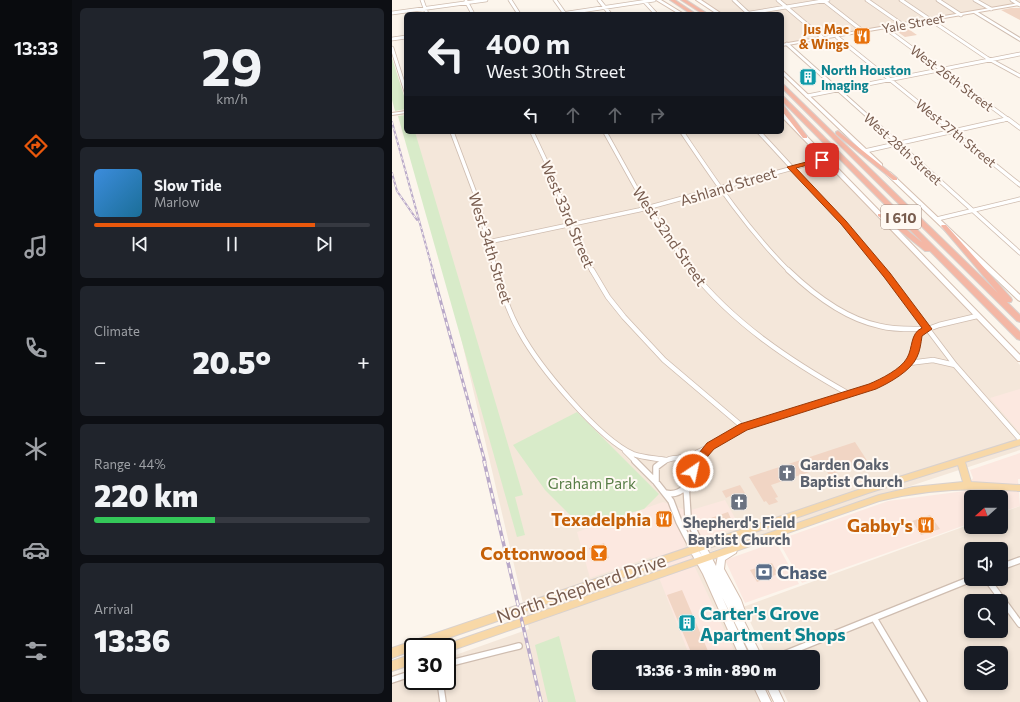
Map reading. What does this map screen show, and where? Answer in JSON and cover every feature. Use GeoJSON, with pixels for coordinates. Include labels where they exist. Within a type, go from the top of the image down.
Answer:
{"type":"FeatureCollection","features":[{"type":"Feature","properties":{"kind":"highway"},"geometry":{"type":"LineString","coordinates":[[671,0],[684,6],[692,12]]}},
{"type":"Feature","properties":{"kind":"highway"},"geometry":{"type":"LineString","coordinates":[[683,0],[703,12]]}},
{"type":"Feature","properties":{"kind":"highway"},"geometry":{"type":"LineString","coordinates":[[689,0],[700,10]]}},
{"type":"Feature","properties":{"kind":"highway","name":"I 610"},"geometry":{"type":"LineString","coordinates":[[784,87],[1020,319]]}},
{"type":"Feature","properties":{"kind":"highway","name":"I 610"},"geometry":{"type":"LineString","coordinates":[[784,100],[1020,337]]}},
{"type":"Feature","properties":{"kind":"highway"},"geometry":{"type":"LineString","coordinates":[[799,101],[894,179]]}},
{"type":"Feature","properties":{"kind":"highway"},"geometry":{"type":"LineString","coordinates":[[784,110],[805,138]]}},
{"type":"Feature","properties":{"kind":"highway"},"geometry":{"type":"LineString","coordinates":[[880,215],[897,226],[967,283]]}},
{"type":"Feature","properties":{"kind":"highway"},"geometry":{"type":"LineString","coordinates":[[944,226],[1020,315]]}},
{"type":"Feature","properties":{"kind":"main road"},"geometry":{"type":"LineString","coordinates":[[658,0],[679,12]]}},
{"type":"Feature","properties":{"kind":"main road"},"geometry":{"type":"LineString","coordinates":[[698,0],[717,12]]}},
{"type":"Feature","properties":{"kind":"main road","name":"Yale Street"},"geometry":{"type":"LineString","coordinates":[[784,45],[1020,5]]}},
{"type":"Feature","properties":{"kind":"main road"},"geometry":{"type":"LineString","coordinates":[[784,73],[1020,299]]}},
{"type":"Feature","properties":{"kind":"main road"},"geometry":{"type":"LineString","coordinates":[[392,114],[404,112]]}},
{"type":"Feature","properties":{"kind":"main road"},"geometry":{"type":"LineString","coordinates":[[784,116],[1020,359]]}},
{"type":"Feature","properties":{"kind":"main road","name":"North Shepherd Drive"},"geometry":{"type":"LineString","coordinates":[[392,653],[873,488],[1020,442]]}},
{"type":"Feature","properties":{"kind":"main road"},"geometry":{"type":"LineString","coordinates":[[961,461],[967,485]]}},
{"type":"Feature","properties":{"kind":"main road","name":"North Shepherd Drive"},"geometry":{"type":"LineString","coordinates":[[456,645],[878,498],[917,490],[967,485],[1020,488]]}},
{"type":"Feature","properties":{"kind":"main road"},"geometry":{"type":"LineString","coordinates":[[873,488],[878,498]]}},
{"type":"Feature","properties":{"kind":"main road"},"geometry":{"type":"LineString","coordinates":[[798,514],[803,524]]}},
{"type":"Feature","properties":{"kind":"main road"},"geometry":{"type":"LineString","coordinates":[[740,546],[724,556],[719,566],[736,600],[744,623],[745,632]]}},
{"type":"Feature","properties":{"kind":"main road"},"geometry":{"type":"LineString","coordinates":[[697,548],[754,650]]}},
{"type":"Feature","properties":{"kind":"main road"},"geometry":{"type":"LineString","coordinates":[[702,559],[706,572],[742,650]]}},
{"type":"Feature","properties":{"kind":"main road"},"geometry":{"type":"LineString","coordinates":[[392,666],[404,662]]}},
{"type":"Feature","properties":{"kind":"main road"},"geometry":{"type":"LineString","coordinates":[[760,690],[766,702]]}},
{"type":"Feature","properties":{"kind":"main road"},"geometry":{"type":"LineString","coordinates":[[773,690],[779,702]]}},
{"type":"Feature","properties":{"kind":"street"},"geometry":{"type":"LineString","coordinates":[[422,0],[426,12]]}},
{"type":"Feature","properties":{"kind":"street"},"geometry":{"type":"LineString","coordinates":[[392,13],[425,9],[467,1],[486,0]]}},
{"type":"Feature","properties":{"kind":"street"},"geometry":{"type":"LineString","coordinates":[[510,0],[518,12]]}},
{"type":"Feature","properties":{"kind":"street"},"geometry":{"type":"LineString","coordinates":[[555,0],[563,12]]}},
{"type":"Feature","properties":{"kind":"street"},"geometry":{"type":"LineString","coordinates":[[599,0],[608,12]]}},
{"type":"Feature","properties":{"kind":"street"},"geometry":{"type":"LineString","coordinates":[[576,12],[654,0]]}},
{"type":"Feature","properties":{"kind":"street"},"geometry":{"type":"LineString","coordinates":[[734,0],[746,12]]}},
{"type":"Feature","properties":{"kind":"street"},"geometry":{"type":"LineString","coordinates":[[778,0],[824,39]]}},
{"type":"Feature","properties":{"kind":"street"},"geometry":{"type":"LineString","coordinates":[[823,0],[864,32]]}},
{"type":"Feature","properties":{"kind":"street"},"geometry":{"type":"LineString","coordinates":[[759,12],[828,0]]}},
{"type":"Feature","properties":{"kind":"street"},"geometry":{"type":"LineString","coordinates":[[867,0],[903,25]]}},
{"type":"Feature","properties":{"kind":"street"},"geometry":{"type":"LineString","coordinates":[[901,0],[991,60],[1009,69]]}},
{"type":"Feature","properties":{"kind":"street"},"geometry":{"type":"LineString","coordinates":[[938,0],[961,15]]}},
{"type":"Feature","properties":{"kind":"street"},"geometry":{"type":"LineString","coordinates":[[975,0],[991,9]]}},
{"type":"Feature","properties":{"kind":"street"},"geometry":{"type":"LineString","coordinates":[[1012,0],[1020,5]]}},
{"type":"Feature","properties":{"kind":"street"},"geometry":{"type":"LineString","coordinates":[[467,1],[472,12]]}},
{"type":"Feature","properties":{"kind":"street"},"geometry":{"type":"LineString","coordinates":[[645,2],[654,12]]}},
{"type":"Feature","properties":{"kind":"street"},"geometry":{"type":"LineString","coordinates":[[975,12],[1020,40]]}},
{"type":"Feature","properties":{"kind":"street","name":"West 26th Street"},"geometry":{"type":"LineString","coordinates":[[885,28],[1020,128]]}},
{"type":"Feature","properties":{"kind":"street"},"geometry":{"type":"LineString","coordinates":[[392,39],[404,37]]}},
{"type":"Feature","properties":{"kind":"street","name":"West 27th Street"},"geometry":{"type":"LineString","coordinates":[[837,37],[1020,185]]}},
{"type":"Feature","properties":{"kind":"street","name":"West 28th Street"},"geometry":{"type":"LineString","coordinates":[[784,45],[838,90],[1020,253]]}},
{"type":"Feature","properties":{"kind":"street"},"geometry":{"type":"LineString","coordinates":[[392,48],[404,86]]}},
{"type":"Feature","properties":{"kind":"street"},"geometry":{"type":"LineString","coordinates":[[807,96],[996,60],[1020,54]]}},
{"type":"Feature","properties":{"kind":"street"},"geometry":{"type":"LineString","coordinates":[[996,60],[1020,76]]}},
{"type":"Feature","properties":{"kind":"street"},"geometry":{"type":"LineString","coordinates":[[865,151],[1007,119]]}},
{"type":"Feature","properties":{"kind":"street","name":"West 34th Street"},"geometry":{"type":"LineString","coordinates":[[453,134],[467,168],[502,290],[520,332],[538,359],[585,415],[621,447],[656,482]]}},
{"type":"Feature","properties":{"kind":"street","name":"West 33rd Street"},"geometry":{"type":"LineString","coordinates":[[533,134],[548,166],[571,226],[591,271],[624,317],[664,360],[743,427]]}},
{"type":"Feature","properties":{"kind":"street","name":"West 32nd Street"},"geometry":{"type":"LineString","coordinates":[[606,134],[648,208],[688,266],[721,304],[772,347],[849,394]]}},
{"type":"Feature","properties":{"kind":"street"},"geometry":{"type":"LineString","coordinates":[[683,134],[720,189],[762,243],[775,258],[830,304],[872,325],[888,328],[928,329]]}},
{"type":"Feature","properties":{"kind":"street"},"geometry":{"type":"LineString","coordinates":[[761,134],[843,222],[887,275],[955,365],[1020,438]]}},
{"type":"Feature","properties":{"kind":"street","name":"Ashland Street"},"geometry":{"type":"LineString","coordinates":[[488,242],[571,226],[648,208],[720,189],[791,167],[826,159]]}},
{"type":"Feature","properties":{"kind":"street"},"geometry":{"type":"LineString","coordinates":[[937,219],[1020,199]]}},
{"type":"Feature","properties":{"kind":"street"},"geometry":{"type":"LineString","coordinates":[[697,548],[679,522],[671,500],[656,482],[654,472],[656,467],[666,460],[694,454],[743,427],[872,387],[889,379],[909,363],[913,357],[920,332],[977,316]]}},
{"type":"Feature","properties":{"kind":"street"},"geometry":{"type":"LineString","coordinates":[[909,363],[933,360],[955,365]]}},
{"type":"Feature","properties":{"kind":"street"},"geometry":{"type":"LineString","coordinates":[[665,493],[670,495],[678,494],[686,484],[699,460],[711,446]]}},
{"type":"Feature","properties":{"kind":"street","name":"West 34th Street"},"geometry":{"type":"LineString","coordinates":[[621,447],[638,455],[666,460]]}},
{"type":"Feature","properties":{"kind":"street"},"geometry":{"type":"LineString","coordinates":[[678,458],[687,460],[691,463],[693,471]]}},
{"type":"Feature","properties":{"kind":"street"},"geometry":{"type":"LineString","coordinates":[[686,484],[686,509],[697,548]]}},
{"type":"Feature","properties":{"kind":"street"},"geometry":{"type":"LineString","coordinates":[[1008,564],[1020,560]]}},
{"type":"Feature","properties":{"kind":"street"},"geometry":{"type":"LineString","coordinates":[[794,650],[964,582]]}},
{"type":"Feature","properties":{"kind":"street"},"geometry":{"type":"LineString","coordinates":[[992,586],[1020,624]]}},
{"type":"Feature","properties":{"kind":"street"},"geometry":{"type":"LineString","coordinates":[[874,618],[924,702]]}},
{"type":"Feature","properties":{"kind":"street"},"geometry":{"type":"LineString","coordinates":[[456,662],[519,646]]}},
{"type":"Feature","properties":{"kind":"street"},"geometry":{"type":"LineString","coordinates":[[392,680],[404,676]]}},
{"type":"Feature","properties":{"kind":"street"},"geometry":{"type":"LineString","coordinates":[[441,690],[443,702]]}},
{"type":"Feature","properties":{"kind":"shaded area"},"geometry":{"type":"Polygon","coordinates":[[[697,0],[1020,0],[1020,4],[784,46],[784,12],[716,12],[697,0]]]}},
{"type":"Feature","properties":{"kind":"shaded area"},"geometry":{"type":"Polygon","coordinates":[[[784,118],[1020,365],[1020,450],[703,554],[748,650],[592,650],[592,690],[766,690],[772,702],[392,702],[392,677],[404,672],[404,690],[456,690],[456,655],[529,629],[413,134],[784,134],[784,118]]]}},
{"type":"Feature","properties":{"kind":"shaded area"},"geometry":{"type":"Polygon","coordinates":[[[1020,389],[1020,433],[990,398],[1020,389]]]}},
{"type":"Feature","properties":{"kind":"shaded area"},"geometry":{"type":"Polygon","coordinates":[[[1020,453],[1020,479],[1018,479],[1020,506],[1008,510],[1008,490],[966,490],[973,478],[970,470],[1020,453]]]}},
{"type":"Feature","properties":{"kind":"shaded area"},"geometry":{"type":"Polygon","coordinates":[[[964,491],[964,525],[802,583],[778,540],[888,501],[964,491]]]}},
{"type":"Feature","properties":{"kind":"shaded area"},"geometry":{"type":"Polygon","coordinates":[[[725,500],[740,527],[684,544],[734,650],[687,650],[651,557],[590,578],[577,532],[663,502],[688,511],[725,500]]]}},
{"type":"Feature","properties":{"kind":"shaded area"},"geometry":{"type":"Polygon","coordinates":[[[1020,506],[1020,702],[788,702],[782,690],[820,690],[820,650],[764,650],[743,607],[964,527],[964,534],[1008,534],[1008,510],[1020,506]]]}},
{"type":"Feature","properties":{"kind":"shaded area"},"geometry":{"type":"Polygon","coordinates":[[[776,542],[799,584],[745,603],[725,560],[776,542]]]}},
{"type":"Feature","properties":{"kind":"green space"},"geometry":{"type":"Polygon","coordinates":[[[392,58],[404,96],[404,109],[395,111],[392,100],[392,58]]]}},
{"type":"Feature","properties":{"kind":"green space"},"geometry":{"type":"Polygon","coordinates":[[[404,115],[404,134],[416,134],[523,495],[515,497],[525,535],[517,537],[398,116],[404,115]]]}},
{"type":"Feature","properties":{"kind":"green space","name":"Graham Park"},"geometry":{"type":"Polygon","coordinates":[[[577,412],[659,494],[644,509],[582,527],[545,490],[513,445],[577,412]]]}},
{"type":"Feature","properties":{"kind":"green space"},"geometry":{"type":"Polygon","coordinates":[[[559,636],[576,702],[548,702],[535,645],[559,636]]]}},
{"type":"Feature","properties":{"kind":"building"},"geometry":{"type":"Polygon","coordinates":[[[1020,8],[1020,20],[1001,10],[1020,8]]]}},
{"type":"Feature","properties":{"kind":"building"},"geometry":{"type":"Polygon","coordinates":[[[907,28],[917,35],[905,37],[895,30],[907,28]]]}},
{"type":"Feature","properties":{"kind":"building","name":"Garden Oaks Baptist Church"},"geometry":{"type":"Polygon","coordinates":[[[855,442],[868,462],[829,475],[824,467],[771,485],[778,497],[775,498],[778,502],[769,505],[766,501],[764,502],[749,477],[855,442]]]}},
{"type":"Feature","properties":{"kind":"building","name":"Shepherd's Field Baptist Church"},"geometry":{"type":"Polygon","coordinates":[[[740,485],[745,493],[741,494],[747,506],[745,507],[747,509],[741,511],[740,509],[737,510],[730,496],[726,498],[722,491],[740,485]]]}},
{"type":"Feature","properties":{"kind":"building"},"geometry":{"type":"Polygon","coordinates":[[[728,512],[731,519],[711,525],[708,519],[728,512]]]}},
{"type":"Feature","properties":{"kind":"building","name":"Gabby's"},"geometry":{"type":"Polygon","coordinates":[[[930,515],[940,529],[921,535],[912,521],[930,515]]]}},
{"type":"Feature","properties":{"kind":"building","name":"Cottonwood"},"geometry":{"type":"Polygon","coordinates":[[[604,543],[609,558],[595,562],[589,548],[604,543]]]}},
{"type":"Feature","properties":{"kind":"building","name":"Chase"},"geometry":{"type":"Polygon","coordinates":[[[772,563],[778,574],[757,582],[750,570],[772,563]]]}},
{"type":"Feature","properties":{"kind":"building","name":"Carter's Grove Apartment Shops"},"geometry":{"type":"Polygon","coordinates":[[[682,590],[708,650],[690,650],[667,595],[682,590]]]}},
{"type":"Feature","properties":{"kind":"railway"},"geometry":{"type":"LineString","coordinates":[[392,122],[433,271]]}},
{"type":"Feature","properties":{"kind":"railway"},"geometry":{"type":"LineString","coordinates":[[392,173],[397,191],[417,220]]}},
{"type":"Feature","properties":{"kind":"railway"},"geometry":{"type":"LineString","coordinates":[[432,270],[485,462]]}},
{"type":"Feature","properties":{"kind":"railway"},"geometry":{"type":"LineString","coordinates":[[484,461],[541,702]]}},
{"type":"Feature","properties":{"kind":"place","name":"Jus Mac & Wings"},"geometry":{"type":"Point","coordinates":[862,36]}},
{"type":"Feature","properties":{"kind":"place","name":"North Houston Imaging"},"geometry":{"type":"Point","coordinates":[808,77]}},
{"type":"Feature","properties":{"kind":"place","name":"Garden Oaks Baptist Church"},"geometry":{"type":"Point","coordinates":[787,473]}},
{"type":"Feature","properties":{"kind":"place","name":"Shepherd's Field Baptist Church"},"geometry":{"type":"Point","coordinates":[739,502]}},
{"type":"Feature","properties":{"kind":"place","name":"Texadelphia"},"geometry":{"type":"Point","coordinates":[664,519]}},
{"type":"Feature","properties":{"kind":"place","name":"Gabby's"},"geometry":{"type":"Point","coordinates":[926,525]}},
{"type":"Feature","properties":{"kind":"place","name":"Cottonwood"},"geometry":{"type":"Point","coordinates":[599,553]}},
{"type":"Feature","properties":{"kind":"place","name":"Chase"},"geometry":{"type":"Point","coordinates":[764,572]}},
{"type":"Feature","properties":{"kind":"place","name":"Carter's Grove Apartment Shops"},"geometry":{"type":"Point","coordinates":[687,623]}},
{"type":"Feature","properties":{"kind":"route"},"geometry":{"type":"LineString","coordinates":[[693,471],[699,460],[711,446],[743,427],[872,387],[889,379],[909,363],[913,357],[920,332],[928,329],[887,275],[843,222],[791,167],[822,160]]}}]}
